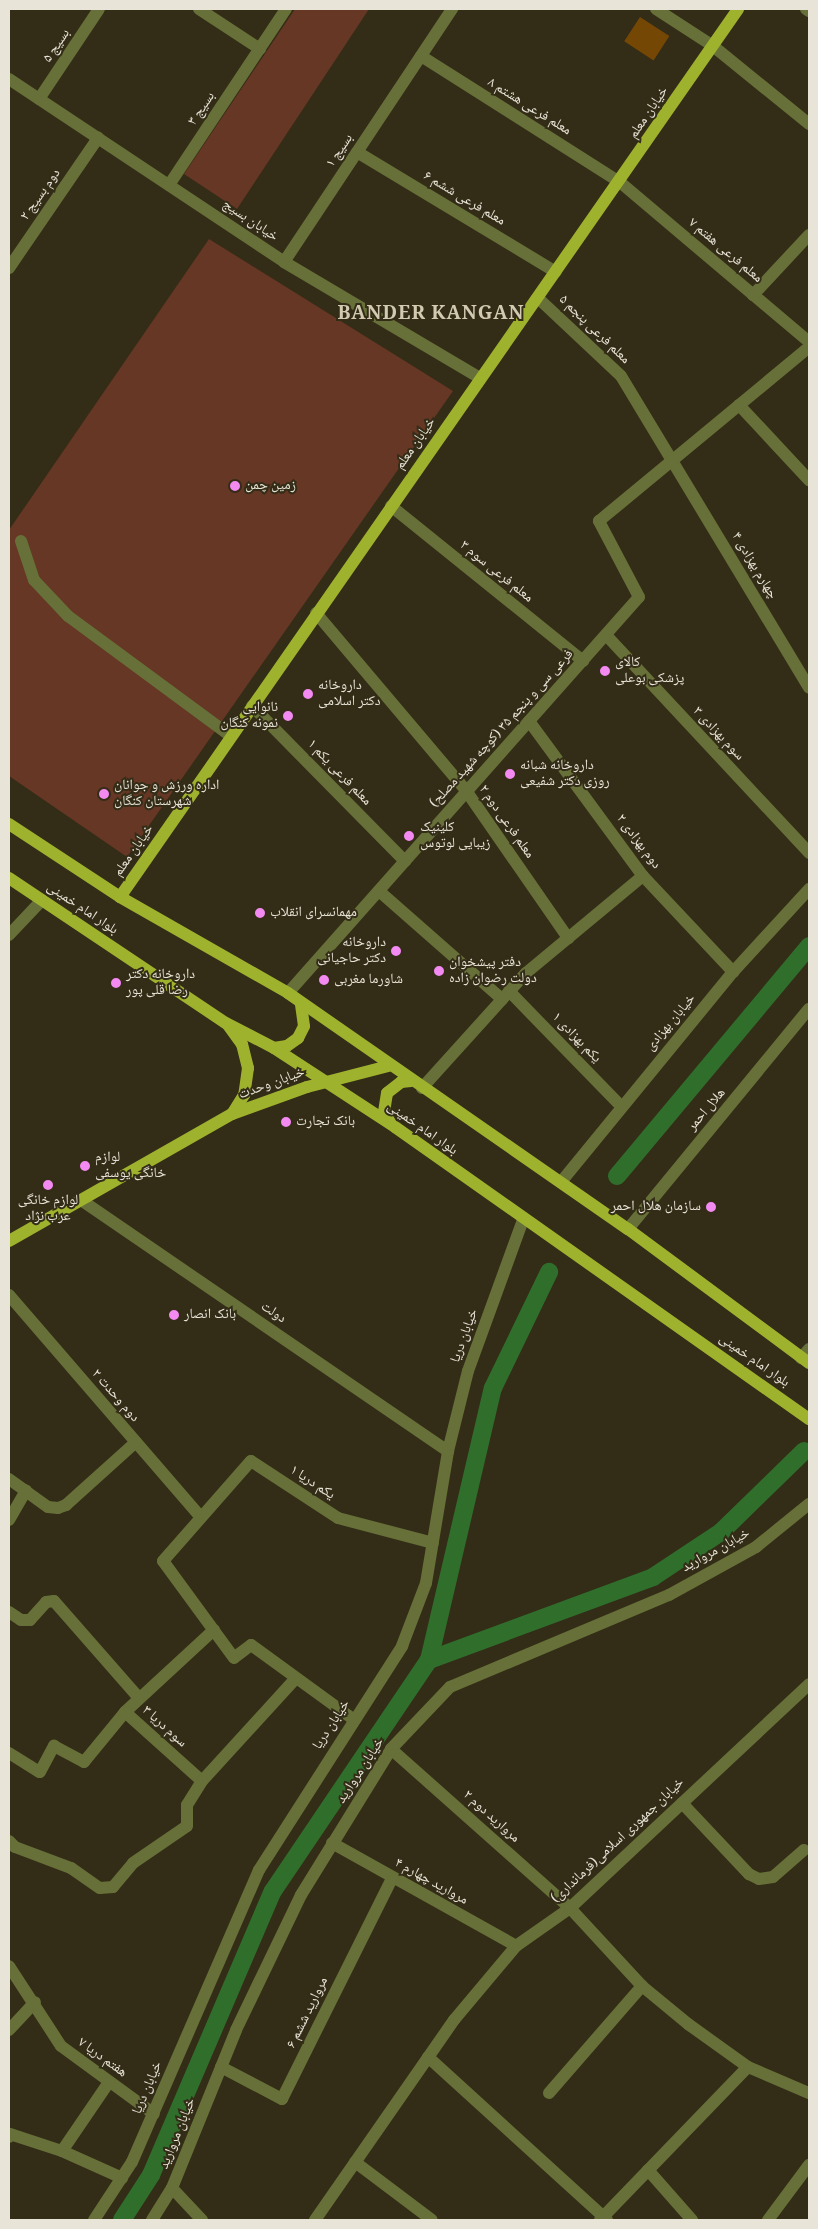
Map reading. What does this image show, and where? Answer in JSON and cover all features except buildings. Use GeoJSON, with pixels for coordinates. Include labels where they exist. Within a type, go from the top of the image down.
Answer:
{"type":"FeatureCollection","features":[{"type":"Feature","properties":{"kind":"main road","name":"خیابان معلم"},"geometry":{"type":"LineString","coordinates":[[120,897],[480,378],[539,299],[556,272],[620,183],[738,9]]}},
{"type":"Feature","properties":{"kind":"main road"},"geometry":{"type":"LineString","coordinates":[[9,824],[120,897],[288,993],[301,1005],[561,1182],[807,1357]]}},
{"type":"Feature","properties":{"kind":"main road","name":"بلوار امام خمینی"},"geometry":{"type":"LineString","coordinates":[[9,878],[226,1023],[274,1048],[323,1082],[395,1127],[523,1220],[809,1418]]}},
{"type":"Feature","properties":{"kind":"main road"},"geometry":{"type":"LineString","coordinates":[[274,1048],[288,1046],[302,1032],[301,1005]]}},
{"type":"Feature","properties":{"kind":"main road","name":"خیابان وحدت"},"geometry":{"type":"LineString","coordinates":[[226,1023],[242,1044],[248,1068],[244,1095],[232,1114]]}},
{"type":"Feature","properties":{"kind":"main road","name":"خیابان وحدت"},"geometry":{"type":"LineString","coordinates":[[9,1241],[232,1114],[323,1082],[388,1066]]}},
{"type":"Feature","properties":{"kind":"main road"},"geometry":{"type":"LineString","coordinates":[[395,1127],[384,1112],[386,1093],[401,1082],[411,1081]]}},
{"type":"Feature","properties":{"kind":"street","name":"بسیج ۵"},"geometry":{"type":"LineString","coordinates":[[39,99],[99,9]]}},
{"type":"Feature","properties":{"kind":"street"},"geometry":{"type":"LineString","coordinates":[[199,9],[260,49]]}},
{"type":"Feature","properties":{"kind":"street","name":"بسیج ۳"},"geometry":{"type":"LineString","coordinates":[[169,185],[286,9]]}},
{"type":"Feature","properties":{"kind":"street","name":"بسیج ۱"},"geometry":{"type":"LineString","coordinates":[[284,262],[452,9]]}},
{"type":"Feature","properties":{"kind":"street"},"geometry":{"type":"LineString","coordinates":[[656,9],[713,46],[809,124]]}},
{"type":"Feature","properties":{"kind":"street","name":"معلم فرعی هشتم ۸"},"geometry":{"type":"LineString","coordinates":[[420,56],[620,183]]}},
{"type":"Feature","properties":{"kind":"street","name":"خیابان بسیج"},"geometry":{"type":"LineString","coordinates":[[9,79],[284,262],[480,378]]}},
{"type":"Feature","properties":{"kind":"street","name":"دوم بسیج ۲"},"geometry":{"type":"LineString","coordinates":[[9,268],[98,138]]}},
{"type":"Feature","properties":{"kind":"street","name":"معلم فرعی ششم ۶"},"geometry":{"type":"LineString","coordinates":[[357,152],[556,272]]}},
{"type":"Feature","properties":{"kind":"street","name":"معلم فرعی هفتم ۷"},"geometry":{"type":"LineString","coordinates":[[620,183],[809,342]]}},
{"type":"Feature","properties":{"kind":"street"},"geometry":{"type":"LineString","coordinates":[[753,295],[809,235]]}},
{"type":"Feature","properties":{"kind":"street","name":"معلم فرعی پنجم ۵"},"geometry":{"type":"LineString","coordinates":[[539,299],[621,376],[674,460]]}},
{"type":"Feature","properties":{"kind":"street"},"geometry":{"type":"LineString","coordinates":[[674,460],[809,347]]}},
{"type":"Feature","properties":{"kind":"street"},"geometry":{"type":"LineString","coordinates":[[740,405],[809,480]]}},
{"type":"Feature","properties":{"kind":"street","name":"فرعی سی و پنجم ۳۵ (کوچه شهید مصلح)"},"geometry":{"type":"LineString","coordinates":[[288,993],[639,597],[599,520],[674,460]]}},
{"type":"Feature","properties":{"kind":"street","name":"چهارم بهزادی ۴"},"geometry":{"type":"LineString","coordinates":[[674,460],[809,688]]}},
{"type":"Feature","properties":{"kind":"street","name":"معلم فرعی سوم ۳"},"geometry":{"type":"LineString","coordinates":[[391,506],[582,661]]}},
{"type":"Feature","properties":{"kind":"street"},"geometry":{"type":"LineString","coordinates":[[21,541],[34,580],[68,616],[231,736]]}},
{"type":"Feature","properties":{"kind":"street","name":"معلم فرعی دوم ۲"},"geometry":{"type":"LineString","coordinates":[[316,614],[467,792],[568,938]]}},
{"type":"Feature","properties":{"kind":"street","name":"سوم بهزادی ۳"},"geometry":{"type":"LineString","coordinates":[[606,635],[809,853]]}},
{"type":"Feature","properties":{"kind":"street","name":"معلم فرعی یکم ۱"},"geometry":{"type":"LineString","coordinates":[[252,706],[405,861]]}},
{"type":"Feature","properties":{"kind":"street","name":"دوم بهزادی ۲"},"geometry":{"type":"LineString","coordinates":[[529,721],[643,876],[733,972]]}},
{"type":"Feature","properties":{"kind":"street"},"geometry":{"type":"LineString","coordinates":[[422,1088],[506,995],[568,938],[643,876]]}},
{"type":"Feature","properties":{"kind":"street","name":"خیابان بهزادی"},"geometry":{"type":"LineString","coordinates":[[561,1182],[621,1106],[733,972],[809,889]]}},
{"type":"Feature","properties":{"kind":"street","name":"یکم بهزادی ۱"},"geometry":{"type":"LineString","coordinates":[[379,891],[506,995],[621,1106]]}},
{"type":"Feature","properties":{"kind":"street"},"geometry":{"type":"LineString","coordinates":[[9,935],[42,900]]}},
{"type":"Feature","properties":{"kind":"street","name":"هلال احمر"},"geometry":{"type":"LineString","coordinates":[[628,1229],[809,1009]]}},
{"type":"Feature","properties":{"kind":"street","name":"دولت"},"geometry":{"type":"LineString","coordinates":[[81,1200],[448,1451]]}},
{"type":"Feature","properties":{"kind":"street","name":"خیابان دریا"},"geometry":{"type":"LineString","coordinates":[[94,2220],[122,2178],[154,2114],[259,1870],[353,1719],[402,1646],[426,1583],[448,1451],[468,1371],[523,1220]]}},
{"type":"Feature","properties":{"kind":"street","name":"دوم وحدت ۲"},"geometry":{"type":"LineString","coordinates":[[9,1295],[200,1516]]}},
{"type":"Feature","properties":{"kind":"street"},"geometry":{"type":"LineString","coordinates":[[9,1478],[48,1507],[66,1505],[136,1442]]}},
{"type":"Feature","properties":{"kind":"street","name":"یکم دریا ۱"},"geometry":{"type":"LineString","coordinates":[[200,1516],[251,1460],[338,1518],[432,1543]]}},
{"type":"Feature","properties":{"kind":"street"},"geometry":{"type":"LineString","coordinates":[[9,1520],[26,1490]]}},
{"type":"Feature","properties":{"kind":"street","name":"خیابان مروارید"},"geometry":{"type":"LineString","coordinates":[[152,2220],[172,2188],[221,2067],[301,1895],[391,1749],[450,1687],[668,1595],[756,1547],[809,1504]]}},
{"type":"Feature","properties":{"kind":"street"},"geometry":{"type":"LineString","coordinates":[[200,1516],[163,1561],[234,1658],[251,1644],[353,1719]]}},
{"type":"Feature","properties":{"kind":"street"},"geometry":{"type":"LineString","coordinates":[[9,1612],[21,1620],[30,1620],[46,1602],[54,1601],[139,1698]]}},
{"type":"Feature","properties":{"kind":"street"},"geometry":{"type":"LineString","coordinates":[[124,1712],[214,1630]]}},
{"type":"Feature","properties":{"kind":"street"},"geometry":{"type":"LineString","coordinates":[[11,1847],[72,1868],[100,1888],[113,1888],[133,1864],[187,1826],[187,1805],[202,1781],[296,1678]]}},
{"type":"Feature","properties":{"kind":"street","name":"خیابان جمهوری اسلامی(فرمانداری)"},"geometry":{"type":"LineString","coordinates":[[315,2220],[428,2057],[516,1946],[570,1908],[809,1684]]}},
{"type":"Feature","properties":{"kind":"street","name":"سوم دریا ۳"},"geometry":{"type":"LineString","coordinates":[[9,1753],[40,1772],[54,1746],[84,1762],[124,1712],[202,1781]]}},
{"type":"Feature","properties":{"kind":"street","name":"مروارید دوم ۲"},"geometry":{"type":"LineString","coordinates":[[391,1749],[570,1908],[642,1986],[748,2067],[809,2093]]}},
{"type":"Feature","properties":{"kind":"street"},"geometry":{"type":"LineString","coordinates":[[682,1803],[749,1874],[759,1879],[773,1877],[804,1850]]}},
{"type":"Feature","properties":{"kind":"street","name":"مروارید چهارم ۴"},"geometry":{"type":"LineString","coordinates":[[332,1843],[516,1946]]}},
{"type":"Feature","properties":{"kind":"street","name":"مروارید ششم ۶"},"geometry":{"type":"LineString","coordinates":[[221,2067],[282,2099],[392,1878]]}},
{"type":"Feature","properties":{"kind":"street","name":"هفتم دریا ۷"},"geometry":{"type":"LineString","coordinates":[[9,1966],[35,2002],[61,2046],[154,2114]]}},
{"type":"Feature","properties":{"kind":"street"},"geometry":{"type":"LineString","coordinates":[[549,2093],[642,1986]]}},
{"type":"Feature","properties":{"kind":"street"},"geometry":{"type":"LineString","coordinates":[[9,2030],[35,2002]]}},
{"type":"Feature","properties":{"kind":"street"},"geometry":{"type":"LineString","coordinates":[[428,2057],[604,2219],[648,2170],[748,2067]]}},
{"type":"Feature","properties":{"kind":"street"},"geometry":{"type":"LineString","coordinates":[[62,2151],[109,2082]]}},
{"type":"Feature","properties":{"kind":"street"},"geometry":{"type":"LineString","coordinates":[[9,2137],[10,2134],[62,2151],[122,2178]]}},
{"type":"Feature","properties":{"kind":"street"},"geometry":{"type":"LineString","coordinates":[[355,2162],[432,2220]]}},
{"type":"Feature","properties":{"kind":"street"},"geometry":{"type":"LineString","coordinates":[[768,2220],[809,2166]]}},
{"type":"Feature","properties":{"kind":"street"},"geometry":{"type":"LineString","coordinates":[[648,2170],[692,2220]]}},
{"type":"Feature","properties":{"kind":"street"},"geometry":{"type":"LineString","coordinates":[[172,2188],[202,2220]]}},
{"type":"Feature","properties":{"kind":"shaded area"},"geometry":{"type":"Polygon","coordinates":[[[295,9],[369,9],[237,209],[184,174],[295,9]]]}},
{"type":"Feature","properties":{"kind":"shaded area"},"geometry":{"type":"Polygon","coordinates":[[[209,239],[453,391],[127,857],[9,776],[9,530],[209,239]]]}},
{"type":"Feature","properties":{"kind":"waterway"},"geometry":{"type":"LineString","coordinates":[[617,1176],[809,946]]}},
{"type":"Feature","properties":{"kind":"waterway"},"geometry":{"type":"LineString","coordinates":[[122,2220],[151,2175],[273,1891],[429,1660],[493,1388],[549,1272]]}},
{"type":"Feature","properties":{"kind":"waterway"},"geometry":{"type":"LineString","coordinates":[[429,1660],[653,1577],[721,1532],[804,1451]]}},
{"type":"Feature","properties":{"kind":"place","name":"زمین چمن"},"geometry":{"type":"Point","coordinates":[235,486]}},
{"type":"Feature","properties":{"kind":"place","name":"کالای پزشکی بوعلی"},"geometry":{"type":"Point","coordinates":[605,671]}},
{"type":"Feature","properties":{"kind":"place","name":"داروخانه دکتر اسلامی"},"geometry":{"type":"Point","coordinates":[308,694]}},
{"type":"Feature","properties":{"kind":"place","name":"نانوایی نمونه کنگان"},"geometry":{"type":"Point","coordinates":[288,716]}},
{"type":"Feature","properties":{"kind":"place","name":"داروخانه شبانه روزی دکتر شفیعی"},"geometry":{"type":"Point","coordinates":[510,774]}},
{"type":"Feature","properties":{"kind":"place","name":"اداره ورزش و جوانان شهرستان کنگان"},"geometry":{"type":"Point","coordinates":[104,794]}},
{"type":"Feature","properties":{"kind":"place","name":"کلینیک زیبایی لوتوس"},"geometry":{"type":"Point","coordinates":[409,836]}},
{"type":"Feature","properties":{"kind":"place","name":"مهمانسرای انقلاب"},"geometry":{"type":"Point","coordinates":[260,913]}},
{"type":"Feature","properties":{"kind":"place","name":"داروخانه دکتر حاجیانی"},"geometry":{"type":"Point","coordinates":[396,951]}},
{"type":"Feature","properties":{"kind":"place","name":"دفتر پیشخوان دولت رضوان زاده"},"geometry":{"type":"Point","coordinates":[439,971]}},
{"type":"Feature","properties":{"kind":"place","name":"شاورما مغربی"},"geometry":{"type":"Point","coordinates":[324,980]}},
{"type":"Feature","properties":{"kind":"place","name":"داروخانه دکتر رضا قلی پور"},"geometry":{"type":"Point","coordinates":[116,983]}},
{"type":"Feature","properties":{"kind":"place","name":"بانک تجارت"},"geometry":{"type":"Point","coordinates":[286,1122]}},
{"type":"Feature","properties":{"kind":"place","name":"لوازم خانگی یوسفی"},"geometry":{"type":"Point","coordinates":[85,1166]}},
{"type":"Feature","properties":{"kind":"place","name":"لوازم خانگی عرب نژاد"},"geometry":{"type":"Point","coordinates":[48,1185]}},
{"type":"Feature","properties":{"kind":"place","name":"سازمان هلال احمر"},"geometry":{"type":"Point","coordinates":[711,1207]}},
{"type":"Feature","properties":{"kind":"place","name":"بانک انصار"},"geometry":{"type":"Point","coordinates":[174,1315]}},
{"type":"Feature","properties":{"kind":"district","name":"BANDER KANGAN"},"geometry":{"type":"Point","coordinates":[431,316]}}]}
